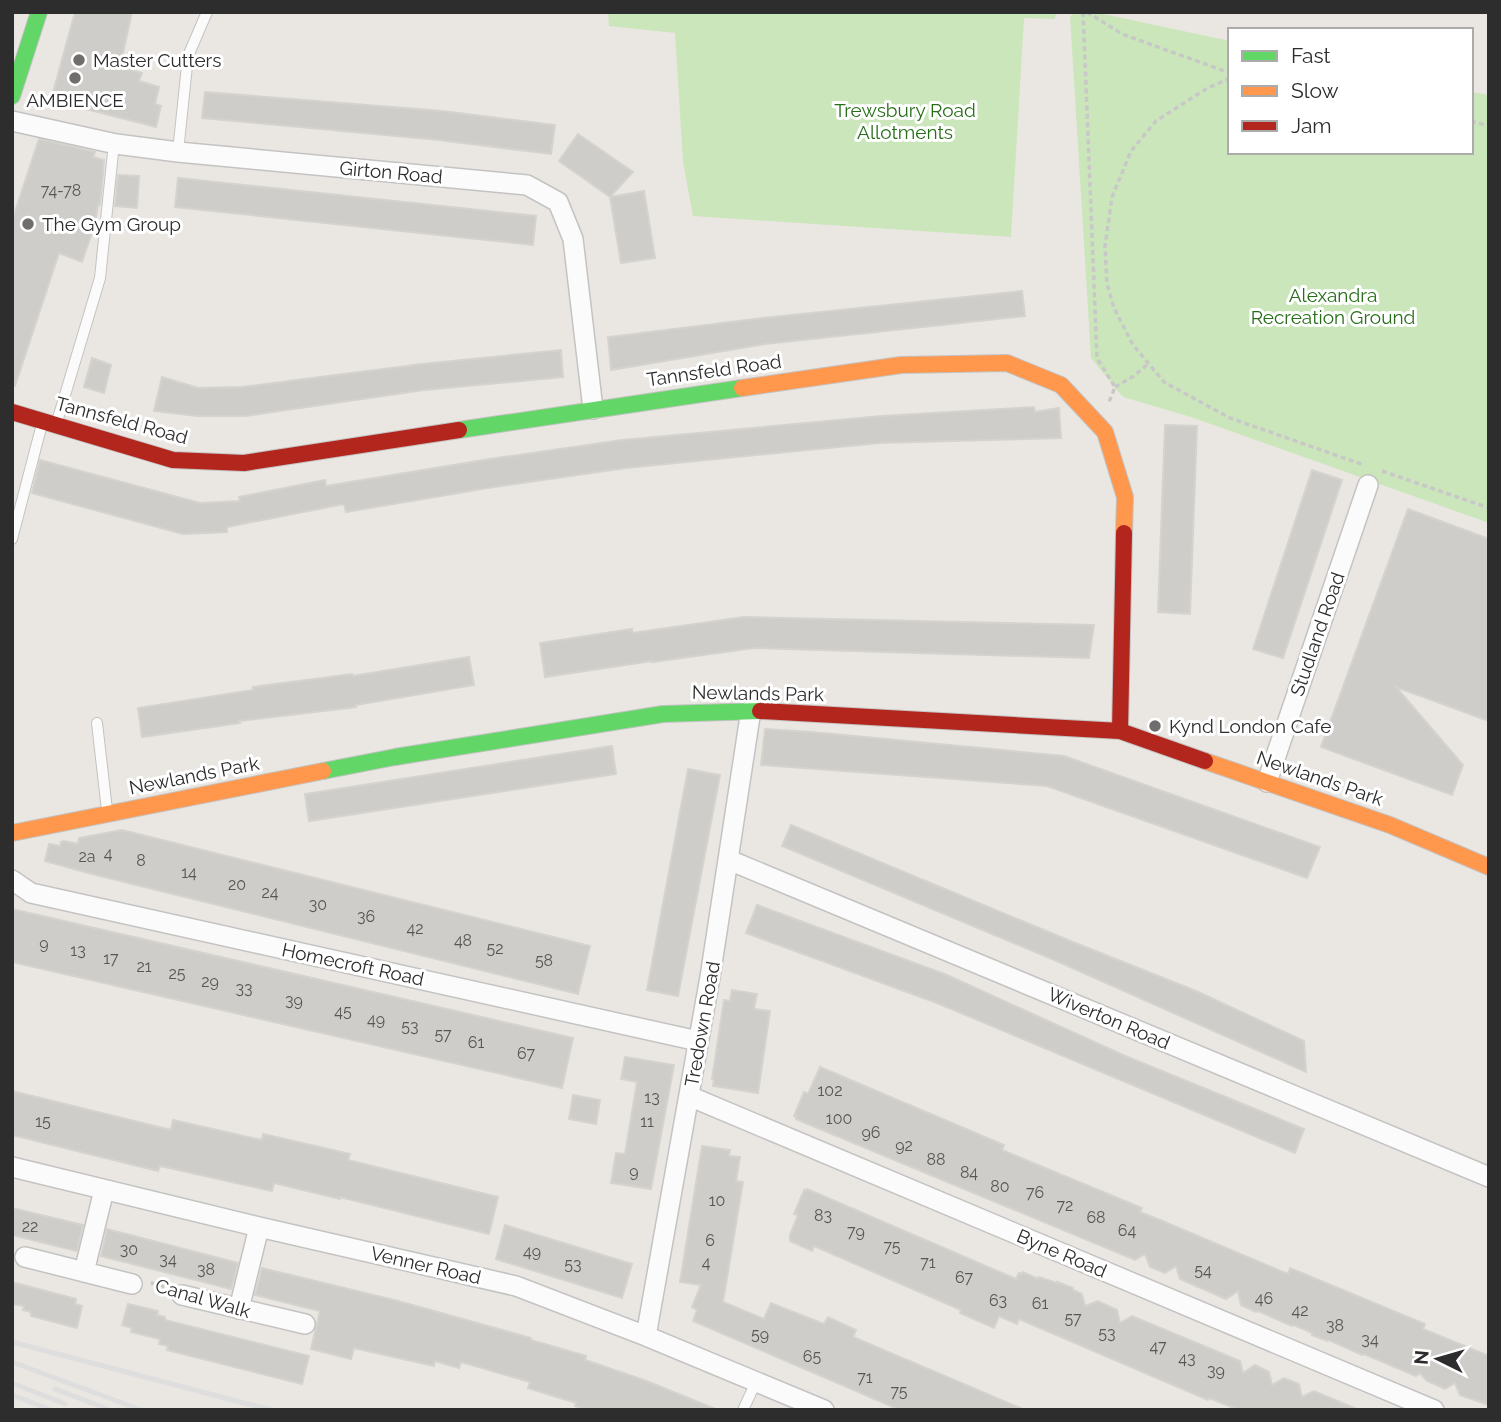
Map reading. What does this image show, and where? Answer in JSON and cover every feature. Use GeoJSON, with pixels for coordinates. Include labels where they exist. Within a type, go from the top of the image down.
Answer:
{"type":"FeatureCollection","features":[{"type":"Feature","properties":{"kind":"main road"},"geometry":{"type":"LineString","coordinates":[[12,96],[18,51],[39,12]]}},
{"type":"Feature","properties":{"kind":"main road","name":"Tannsfeld Road"},"geometry":{"type":"LineString","coordinates":[[12,412],[173,460],[244,463],[901,365],[1007,363],[1061,385],[1105,432],[1125,497],[1120,731]]}},
{"type":"Feature","properties":{"kind":"main road","name":"Newlands Park"},"geometry":{"type":"LineString","coordinates":[[12,833],[395,757],[663,714],[751,710],[1120,731],[1391,825],[1489,867]]}},
{"type":"Feature","properties":{"kind":"street","name":"Girton Road"},"geometry":{"type":"LineString","coordinates":[[12,121],[114,143],[178,152],[527,185],[558,202],[573,239],[593,409]]}},
{"type":"Feature","properties":{"kind":"street","name":"Studland Road"},"geometry":{"type":"LineString","coordinates":[[1267,782],[1368,485]]}},
{"type":"Feature","properties":{"kind":"street","name":"Tredown Road"},"geometry":{"type":"LineString","coordinates":[[646,1336],[729,860],[751,710]]}},
{"type":"Feature","properties":{"kind":"street","name":"Wiverton Road"},"geometry":{"type":"LineString","coordinates":[[729,860],[1489,1177]]}},
{"type":"Feature","properties":{"kind":"street","name":"Homecroft Road"},"geometry":{"type":"LineString","coordinates":[[12,880],[31,893],[698,1041]]}},
{"type":"Feature","properties":{"kind":"street","name":"Byne Road"},"geometry":{"type":"LineString","coordinates":[[689,1096],[1434,1410]]}},
{"type":"Feature","properties":{"kind":"street","name":"Venner Road"},"geometry":{"type":"LineString","coordinates":[[12,1167],[516,1286],[646,1336],[824,1410]]}},
{"type":"Feature","properties":{"kind":"street"},"geometry":{"type":"LineString","coordinates":[[84,1272],[104,1190]]}},
{"type":"Feature","properties":{"kind":"street"},"geometry":{"type":"LineString","coordinates":[[239,1309],[259,1227]]}},
{"type":"Feature","properties":{"kind":"street","name":"Canal Walk"},"geometry":{"type":"LineString","coordinates":[[25,1257],[132,1284]]}},
{"type":"Feature","properties":{"kind":"street","name":"Canal Walk"},"geometry":{"type":"LineString","coordinates":[[182,1295],[305,1324]]}},
{"type":"Feature","properties":{"kind":"lane"},"geometry":{"type":"LineString","coordinates":[[178,152],[188,56],[207,12]]}},
{"type":"Feature","properties":{"kind":"lane"},"geometry":{"type":"LineString","coordinates":[[12,539],[100,278],[114,143]]}},
{"type":"Feature","properties":{"kind":"lane"},"geometry":{"type":"LineString","coordinates":[[97,723],[107,814]]}},
{"type":"Feature","properties":{"kind":"lane"},"geometry":{"type":"LineString","coordinates":[[743,1410],[756,1382]]}},
{"type":"Feature","properties":{"kind":"path"},"geometry":{"type":"LineString","coordinates":[[1085,12],[1122,34],[1228,75]]}},
{"type":"Feature","properties":{"kind":"path"},"geometry":{"type":"LineString","coordinates":[[1085,12],[1097,358],[1115,387]]}},
{"type":"Feature","properties":{"kind":"path"},"geometry":{"type":"LineString","coordinates":[[1228,77],[1157,121],[1131,151],[1112,197],[1104,246],[1107,284],[1114,308],[1133,345],[1164,382],[1230,418],[1489,508]]}},
{"type":"Feature","properties":{"kind":"path"},"geometry":{"type":"LineString","coordinates":[[1100,427],[1115,387],[1148,364]]}},
{"type":"Feature","properties":{"kind":"path","name":"Canal Walk"},"geometry":{"type":"LineString","coordinates":[[132,1284],[134,1279],[183,1290],[182,1295]]}},
{"type":"Feature","properties":{"kind":"green space","name":"Trewsbury Road Allotments"},"geometry":{"type":"Polygon","coordinates":[[[608,12],[1056,12],[1055,19],[1024,18],[1011,237],[693,216],[683,162],[675,33],[609,26],[608,12]]]}},
{"type":"Feature","properties":{"kind":"green space","name":"Alexandra Recreation Ground"},"geometry":{"type":"Polygon","coordinates":[[[1078,12],[1094,12],[1228,41],[1228,154],[1473,154],[1473,92],[1489,95],[1489,523],[1191,417],[1123,397],[1091,358],[1070,16],[1078,12]]]}},
{"type":"Feature","properties":{"kind":"building"},"geometry":{"type":"Polygon","coordinates":[[[75,12],[132,12],[120,67],[142,73],[139,81],[159,87],[155,104],[161,106],[156,127],[51,100],[75,12]]]}},
{"type":"Feature","properties":{"kind":"building"},"geometry":{"type":"Polygon","coordinates":[[[205,92],[442,111],[555,125],[551,154],[439,140],[202,118],[205,92]]]}},
{"type":"Feature","properties":{"kind":"building"},"geometry":{"type":"Polygon","coordinates":[[[578,134],[633,172],[610,197],[559,161],[578,134]]]}},
{"type":"Feature","properties":{"kind":"building"},"geometry":{"type":"Polygon","coordinates":[[[39,139],[95,152],[93,157],[104,160],[100,205],[82,262],[59,253],[15,386],[12,386],[12,221],[39,139]]]}},
{"type":"Feature","properties":{"kind":"building"},"geometry":{"type":"Polygon","coordinates":[[[118,175],[139,176],[137,208],[115,206],[118,175]]]}},
{"type":"Feature","properties":{"kind":"building"},"geometry":{"type":"Polygon","coordinates":[[[178,178],[536,216],[533,245],[175,207],[178,178]]]}},
{"type":"Feature","properties":{"kind":"building"},"geometry":{"type":"Polygon","coordinates":[[[644,191],[655,258],[621,263],[610,197],[644,191]]]}},
{"type":"Feature","properties":{"kind":"building"},"geometry":{"type":"Polygon","coordinates":[[[1022,291],[1025,316],[765,344],[611,370],[608,337],[1022,291]]]}},
{"type":"Feature","properties":{"kind":"building"},"geometry":{"type":"Polygon","coordinates":[[[561,350],[563,377],[424,390],[246,416],[197,416],[154,411],[162,377],[198,388],[242,387],[422,364],[561,350]]]}},
{"type":"Feature","properties":{"kind":"building"},"geometry":{"type":"Polygon","coordinates":[[[92,358],[111,365],[104,393],[84,387],[92,358]]]}},
{"type":"Feature","properties":{"kind":"building"},"geometry":{"type":"Polygon","coordinates":[[[1034,407],[1035,412],[1059,408],[1061,438],[879,443],[626,468],[346,512],[344,504],[227,527],[227,532],[183,534],[32,493],[40,460],[200,503],[240,501],[239,497],[325,480],[326,486],[622,440],[882,416],[1034,407]]]}},
{"type":"Feature","properties":{"kind":"building"},"geometry":{"type":"Polygon","coordinates":[[[1165,425],[1197,426],[1190,614],[1158,612],[1165,425]]]}},
{"type":"Feature","properties":{"kind":"building"},"geometry":{"type":"Polygon","coordinates":[[[1312,470],[1342,480],[1283,658],[1253,649],[1312,470]]]}},
{"type":"Feature","properties":{"kind":"building"},"geometry":{"type":"Polygon","coordinates":[[[1408,509],[1489,539],[1489,721],[1396,687],[1463,765],[1452,795],[1321,747],[1408,509]]]}},
{"type":"Feature","properties":{"kind":"building"},"geometry":{"type":"Polygon","coordinates":[[[744,617],[1094,625],[1089,658],[754,648],[545,677],[540,643],[632,629],[632,633],[744,617]]]}},
{"type":"Feature","properties":{"kind":"building"},"geometry":{"type":"Polygon","coordinates":[[[469,657],[474,685],[356,707],[239,721],[240,723],[142,737],[138,708],[253,690],[253,687],[353,676],[469,657]]]}},
{"type":"Feature","properties":{"kind":"building"},"geometry":{"type":"Polygon","coordinates":[[[765,729],[1064,756],[1320,847],[1307,878],[1047,786],[761,765],[765,729]]]}},
{"type":"Feature","properties":{"kind":"building"},"geometry":{"type":"Polygon","coordinates":[[[612,746],[616,774],[309,821],[305,794],[612,746]]]}},
{"type":"Feature","properties":{"kind":"building"},"geometry":{"type":"Polygon","coordinates":[[[688,769],[720,775],[678,996],[647,990],[688,769]]]}},
{"type":"Feature","properties":{"kind":"building"},"geometry":{"type":"Polygon","coordinates":[[[791,825],[1196,991],[1304,1041],[1306,1072],[1059,962],[782,846],[791,825]]]}},
{"type":"Feature","properties":{"kind":"building"},"geometry":{"type":"Polygon","coordinates":[[[122,830],[590,946],[578,994],[45,861],[49,844],[60,846],[64,841],[78,844],[79,838],[122,830]]]}},
{"type":"Feature","properties":{"kind":"building"},"geometry":{"type":"Polygon","coordinates":[[[757,905],[947,975],[1123,1055],[1304,1129],[1295,1153],[937,1003],[746,933],[757,905]]]}},
{"type":"Feature","properties":{"kind":"building"},"geometry":{"type":"Polygon","coordinates":[[[12,909],[573,1038],[562,1088],[12,962],[12,909]]]}},
{"type":"Feature","properties":{"kind":"building"},"geometry":{"type":"Polygon","coordinates":[[[732,990],[757,994],[754,1009],[770,1011],[758,1093],[713,1086],[724,1000],[730,1001],[732,990]]]}},
{"type":"Feature","properties":{"kind":"building"},"geometry":{"type":"Polygon","coordinates":[[[625,1057],[674,1065],[651,1189],[611,1183],[616,1153],[625,1154],[637,1082],[621,1079],[625,1057]]]}},
{"type":"Feature","properties":{"kind":"building"},"geometry":{"type":"Polygon","coordinates":[[[820,1067],[1004,1145],[1002,1150],[1142,1208],[1140,1212],[1288,1274],[1290,1268],[1425,1324],[1423,1329],[1489,1356],[1489,1405],[1460,1395],[1455,1383],[1445,1389],[1427,1381],[1420,1373],[1416,1376],[1256,1312],[1241,1305],[1238,1291],[1226,1299],[1180,1279],[1176,1266],[1165,1273],[1150,1267],[1145,1254],[1135,1260],[796,1119],[794,1116],[804,1092],[808,1094],[820,1067]]]}},
{"type":"Feature","properties":{"kind":"building"},"geometry":{"type":"Polygon","coordinates":[[[12,1091],[171,1130],[173,1120],[262,1140],[263,1134],[350,1154],[348,1160],[498,1197],[489,1234],[274,1183],[272,1191],[160,1166],[158,1171],[12,1135],[12,1091]]]}},
{"type":"Feature","properties":{"kind":"building"},"geometry":{"type":"Polygon","coordinates":[[[573,1095],[600,1100],[596,1124],[569,1119],[573,1095]]]}},
{"type":"Feature","properties":{"kind":"building"},"geometry":{"type":"Polygon","coordinates":[[[702,1146],[730,1150],[729,1156],[740,1157],[736,1181],[743,1182],[723,1302],[764,1319],[771,1303],[824,1324],[828,1317],[856,1330],[853,1337],[1025,1410],[900,1410],[693,1321],[697,1310],[692,1307],[701,1285],[680,1282],[702,1146]]]}},
{"type":"Feature","properties":{"kind":"building"},"geometry":{"type":"Polygon","coordinates":[[[804,1190],[1016,1279],[1019,1273],[1023,1272],[1073,1288],[1082,1294],[1085,1306],[1098,1301],[1117,1310],[1120,1323],[1132,1316],[1240,1361],[1243,1373],[1255,1365],[1269,1372],[1272,1385],[1284,1378],[1299,1384],[1302,1397],[1314,1391],[1359,1410],[1239,1410],[1209,1398],[1208,1400],[1019,1319],[1017,1324],[999,1316],[994,1328],[960,1313],[961,1310],[814,1246],[812,1251],[790,1241],[798,1215],[794,1214],[804,1190]]]}},
{"type":"Feature","properties":{"kind":"building"},"geometry":{"type":"Polygon","coordinates":[[[12,1208],[83,1225],[77,1250],[12,1235],[12,1208]]]}},
{"type":"Feature","properties":{"kind":"building"},"geometry":{"type":"Polygon","coordinates":[[[505,1225],[632,1264],[622,1298],[496,1259],[505,1225]]]}},
{"type":"Feature","properties":{"kind":"building"},"geometry":{"type":"Polygon","coordinates":[[[107,1229],[238,1263],[231,1289],[101,1256],[107,1229]]]}},
{"type":"Feature","properties":{"kind":"building"},"geometry":{"type":"Polygon","coordinates":[[[262,1268],[398,1301],[531,1338],[586,1356],[585,1360],[718,1410],[586,1410],[575,1406],[576,1403],[528,1388],[530,1382],[461,1362],[459,1368],[435,1361],[434,1366],[354,1348],[351,1359],[311,1349],[320,1311],[255,1295],[262,1268]]]}},
{"type":"Feature","properties":{"kind":"building"},"geometry":{"type":"Polygon","coordinates":[[[12,1282],[76,1299],[75,1304],[82,1306],[77,1328],[31,1316],[31,1312],[23,1310],[24,1306],[12,1304],[12,1282]]]}},
{"type":"Feature","properties":{"kind":"building"},"geometry":{"type":"Polygon","coordinates":[[[128,1304],[158,1311],[157,1315],[165,1317],[165,1320],[309,1356],[302,1384],[167,1350],[168,1346],[159,1344],[160,1339],[131,1332],[132,1328],[122,1325],[128,1304]]]}},
{"type":"Feature","properties":{"kind":"railway"},"geometry":{"type":"LineString","coordinates":[[12,1342],[271,1410]]}},
{"type":"Feature","properties":{"kind":"railway"},"geometry":{"type":"LineString","coordinates":[[12,1362],[141,1410]]}},
{"type":"Feature","properties":{"kind":"railway"},"geometry":{"type":"LineString","coordinates":[[12,1383],[65,1404]]}},
{"type":"Feature","properties":{"kind":"railway"},"geometry":{"type":"LineString","coordinates":[[55,1389],[110,1410]]}},
{"type":"Feature","properties":{"kind":"railway"},"geometry":{"type":"LineString","coordinates":[[12,1395],[51,1410]]}},
{"type":"Feature","properties":{"kind":"traffic: fast"},"geometry":{"type":"LineString","coordinates":[[12,96],[39,12]]}},
{"type":"Feature","properties":{"kind":"traffic: fast"},"geometry":{"type":"LineString","coordinates":[[459,430],[742,388]]}},
{"type":"Feature","properties":{"kind":"traffic: fast"},"geometry":{"type":"LineString","coordinates":[[323,771],[663,714],[760,711]]}},
{"type":"Feature","properties":{"kind":"traffic: slow"},"geometry":{"type":"LineString","coordinates":[[742,388],[901,365],[1007,363],[1061,385],[1105,432],[1125,497],[1124,533]]}},
{"type":"Feature","properties":{"kind":"traffic: slow"},"geometry":{"type":"LineString","coordinates":[[1205,761],[1390,825],[1489,867]]}},
{"type":"Feature","properties":{"kind":"traffic: slow"},"geometry":{"type":"LineString","coordinates":[[12,833],[323,771]]}},
{"type":"Feature","properties":{"kind":"traffic: jam"},"geometry":{"type":"LineString","coordinates":[[12,412],[173,460],[244,463],[459,430]]}},
{"type":"Feature","properties":{"kind":"traffic: jam"},"geometry":{"type":"LineString","coordinates":[[1120,731],[1124,533]]}},
{"type":"Feature","properties":{"kind":"traffic: jam"},"geometry":{"type":"LineString","coordinates":[[760,711],[1120,731],[1205,761]]}},
{"type":"Feature","properties":{"kind":"place","name":"Master Cutters"},"geometry":{"type":"Point","coordinates":[79,60]}},
{"type":"Feature","properties":{"kind":"place","name":"AMBIENCE"},"geometry":{"type":"Point","coordinates":[75,78]}},
{"type":"Feature","properties":{"kind":"place","name":"The Gym Group"},"geometry":{"type":"Point","coordinates":[28,224]}},
{"type":"Feature","properties":{"kind":"place","name":"Kynd London Cafe"},"geometry":{"type":"Point","coordinates":[1155,726]}}]}
